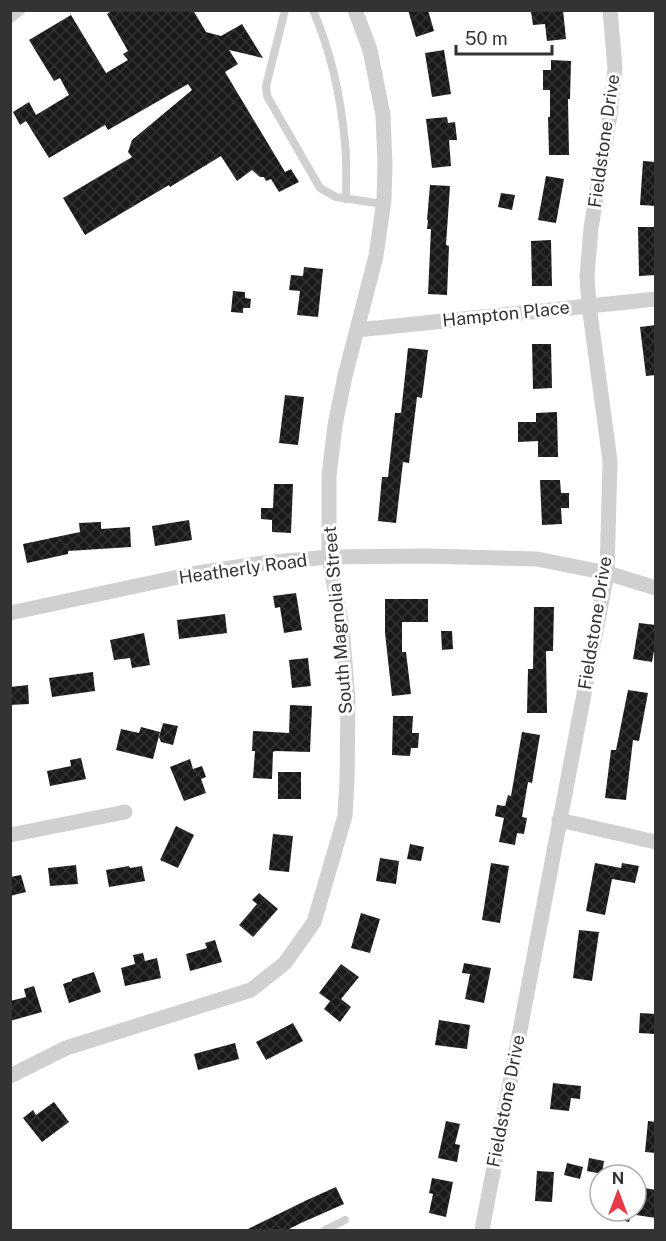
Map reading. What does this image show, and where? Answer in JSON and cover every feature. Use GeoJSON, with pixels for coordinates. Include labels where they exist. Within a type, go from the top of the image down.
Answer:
{"type":"FeatureCollection","features":[{"type":"Feature","properties":{"kind":"street","name":"South Magnolia Street"},"geometry":{"type":"LineString","coordinates":[[10,1076],[66,1048],[251,990],[285,963],[314,922],[345,816],[347,782],[348,699],[342,627],[329,557],[329,476],[335,425],[345,376],[376,256],[383,204],[383,115],[370,50],[356,10]]}},
{"type":"Feature","properties":{"kind":"street","name":"Fieldstone Drive"},"geometry":{"type":"LineString","coordinates":[[482,1230],[607,573],[610,461],[587,276],[591,228],[610,116],[615,68],[610,10]]}},
{"type":"Feature","properties":{"kind":"street","name":"Hampton Place"},"geometry":{"type":"LineString","coordinates":[[357,330],[656,299]]}},
{"type":"Feature","properties":{"kind":"street","name":"Heatherly Road"},"geometry":{"type":"LineString","coordinates":[[10,613],[197,573],[263,563],[329,557],[426,556],[537,560],[607,573],[656,588]]}},
{"type":"Feature","properties":{"kind":"street"},"geometry":{"type":"LineString","coordinates":[[10,835],[125,812]]}},
{"type":"Feature","properties":{"kind":"street"},"geometry":{"type":"LineString","coordinates":[[559,820],[656,842]]}},
{"type":"Feature","properties":{"kind":"lane"},"geometry":{"type":"LineString","coordinates":[[10,20],[22,10]]}},
{"type":"Feature","properties":{"kind":"lane"},"geometry":{"type":"LineString","coordinates":[[285,10],[266,87],[267,96],[320,188],[336,197],[383,204]]}},
{"type":"Feature","properties":{"kind":"lane"},"geometry":{"type":"LineString","coordinates":[[313,10],[336,81],[345,143],[346,199]]}},
{"type":"Feature","properties":{"kind":"lane"},"geometry":{"type":"LineString","coordinates":[[325,1230],[345,1220]]}},
{"type":"Feature","properties":{"kind":"building"},"geometry":{"type":"Polygon","coordinates":[[[113,10],[193,10],[206,32],[221,36],[242,24],[263,58],[229,50],[238,64],[225,72],[285,172],[291,169],[299,182],[279,192],[271,179],[266,181],[264,177],[260,177],[252,170],[237,181],[221,156],[85,235],[63,198],[132,157],[128,152],[132,140],[192,90],[188,84],[108,130],[105,125],[49,158],[26,121],[20,125],[13,112],[29,102],[36,115],[69,95],[60,78],[54,81],[29,40],[71,15],[106,73],[128,60],[123,54],[128,51],[107,14],[113,10]]]}},
{"type":"Feature","properties":{"kind":"building"},"geometry":{"type":"Polygon","coordinates":[[[408,10],[428,10],[434,31],[416,37],[408,10]]]}},
{"type":"Feature","properties":{"kind":"building"},"geometry":{"type":"Polygon","coordinates":[[[563,10],[566,39],[547,41],[545,24],[533,25],[531,12],[563,10]]]}},
{"type":"Feature","properties":{"kind":"building"},"geometry":{"type":"Polygon","coordinates":[[[444,50],[451,94],[432,97],[425,53],[444,50]]]}},
{"type":"Feature","properties":{"kind":"building"},"geometry":{"type":"Polygon","coordinates":[[[551,60],[571,61],[570,99],[568,99],[569,155],[549,155],[550,90],[543,90],[543,70],[551,70],[551,60]]]}},
{"type":"Feature","properties":{"kind":"building"},"geometry":{"type":"Polygon","coordinates":[[[447,117],[448,123],[455,122],[457,140],[449,140],[451,166],[432,168],[426,119],[447,117]]]}},
{"type":"Feature","properties":{"kind":"building"},"geometry":{"type":"Polygon","coordinates":[[[643,161],[656,162],[656,206],[640,205],[643,161]]]}},
{"type":"Feature","properties":{"kind":"building"},"geometry":{"type":"Polygon","coordinates":[[[546,176],[564,179],[556,223],[538,220],[546,176]]]}},
{"type":"Feature","properties":{"kind":"building"},"geometry":{"type":"Polygon","coordinates":[[[430,185],[450,186],[446,245],[449,246],[447,295],[428,294],[431,229],[427,229],[427,220],[430,185]]]}},
{"type":"Feature","properties":{"kind":"building"},"geometry":{"type":"Polygon","coordinates":[[[501,193],[515,195],[512,210],[498,207],[501,193]]]}},
{"type":"Feature","properties":{"kind":"building"},"geometry":{"type":"Polygon","coordinates":[[[638,227],[656,227],[656,275],[639,276],[638,227]]]}},
{"type":"Feature","properties":{"kind":"building"},"geometry":{"type":"Polygon","coordinates":[[[551,240],[552,286],[532,286],[531,241],[551,240]]]}},
{"type":"Feature","properties":{"kind":"building"},"geometry":{"type":"Polygon","coordinates":[[[304,267],[323,269],[318,317],[297,315],[300,291],[289,290],[291,275],[303,276],[304,267]]]}},
{"type":"Feature","properties":{"kind":"building"},"geometry":{"type":"Polygon","coordinates":[[[233,291],[245,292],[245,298],[251,299],[250,308],[243,308],[243,313],[231,312],[233,291]]]}},
{"type":"Feature","properties":{"kind":"building"},"geometry":{"type":"Polygon","coordinates":[[[656,325],[656,375],[646,376],[640,327],[656,325]]]}},
{"type":"Feature","properties":{"kind":"building"},"geometry":{"type":"Polygon","coordinates":[[[532,344],[551,344],[552,388],[533,389],[532,344]]]}},
{"type":"Feature","properties":{"kind":"building"},"geometry":{"type":"Polygon","coordinates":[[[408,348],[428,350],[422,398],[417,397],[409,463],[403,462],[396,523],[378,521],[382,477],[388,477],[395,413],[401,413],[408,348]]]}},
{"type":"Feature","properties":{"kind":"building"},"geometry":{"type":"Polygon","coordinates":[[[285,395],[304,397],[298,445],[279,443],[285,395]]]}},
{"type":"Feature","properties":{"kind":"building"},"geometry":{"type":"Polygon","coordinates":[[[557,412],[558,457],[538,457],[538,441],[518,442],[518,422],[536,422],[536,413],[557,412]]]}},
{"type":"Feature","properties":{"kind":"building"},"geometry":{"type":"Polygon","coordinates":[[[540,480],[560,480],[561,493],[569,493],[569,508],[561,508],[562,524],[542,525],[540,480]]]}},
{"type":"Feature","properties":{"kind":"building"},"geometry":{"type":"Polygon","coordinates":[[[274,484],[293,484],[291,533],[272,532],[272,520],[261,519],[261,508],[273,508],[274,484]]]}},
{"type":"Feature","properties":{"kind":"building"},"geometry":{"type":"Polygon","coordinates":[[[189,520],[192,540],[155,546],[152,526],[189,520]]]}},
{"type":"Feature","properties":{"kind":"building"},"geometry":{"type":"Polygon","coordinates":[[[101,522],[101,529],[130,527],[131,547],[68,551],[68,554],[27,563],[23,544],[80,532],[79,523],[101,522]]]}},
{"type":"Feature","properties":{"kind":"building"},"geometry":{"type":"Polygon","coordinates":[[[296,593],[302,630],[284,633],[280,607],[275,608],[273,596],[296,593]]]}},
{"type":"Feature","properties":{"kind":"building"},"geometry":{"type":"Polygon","coordinates":[[[385,599],[428,599],[428,622],[402,622],[402,652],[406,652],[411,694],[392,696],[385,633],[385,599]]]}},
{"type":"Feature","properties":{"kind":"building"},"geometry":{"type":"Polygon","coordinates":[[[534,607],[554,607],[553,651],[546,651],[547,713],[527,713],[528,669],[533,669],[534,607]]]}},
{"type":"Feature","properties":{"kind":"building"},"geometry":{"type":"Polygon","coordinates":[[[225,614],[227,633],[179,639],[177,620],[225,614]]]}},
{"type":"Feature","properties":{"kind":"building"},"geometry":{"type":"Polygon","coordinates":[[[639,623],[656,625],[656,651],[654,651],[652,662],[633,659],[639,623]]]}},
{"type":"Feature","properties":{"kind":"building"},"geometry":{"type":"Polygon","coordinates":[[[441,631],[452,631],[453,649],[442,650],[441,631]]]}},
{"type":"Feature","properties":{"kind":"building"},"geometry":{"type":"Polygon","coordinates":[[[144,633],[150,665],[132,668],[130,658],[114,660],[110,640],[144,633]]]}},
{"type":"Feature","properties":{"kind":"building"},"geometry":{"type":"Polygon","coordinates":[[[308,658],[311,686],[292,688],[289,660],[308,658]]]}},
{"type":"Feature","properties":{"kind":"building"},"geometry":{"type":"Polygon","coordinates":[[[93,672],[95,691],[52,697],[49,678],[93,672]]]}},
{"type":"Feature","properties":{"kind":"building"},"geometry":{"type":"Polygon","coordinates":[[[28,685],[29,704],[10,705],[10,687],[28,685]]]}},
{"type":"Feature","properties":{"kind":"building"},"geometry":{"type":"Polygon","coordinates":[[[628,690],[648,693],[639,741],[633,740],[626,800],[605,798],[611,750],[616,750],[628,690]]]}},
{"type":"Feature","properties":{"kind":"building"},"geometry":{"type":"Polygon","coordinates":[[[290,705],[312,706],[310,752],[275,751],[273,752],[272,779],[253,778],[255,751],[252,751],[253,731],[289,733],[290,705]]]}},
{"type":"Feature","properties":{"kind":"building"},"geometry":{"type":"Polygon","coordinates":[[[393,716],[413,716],[412,733],[419,733],[418,748],[411,748],[410,756],[392,755],[393,716]]]}},
{"type":"Feature","properties":{"kind":"building"},"geometry":{"type":"Polygon","coordinates":[[[163,723],[178,726],[173,745],[161,742],[159,737],[163,723]]]}},
{"type":"Feature","properties":{"kind":"building"},"geometry":{"type":"Polygon","coordinates":[[[141,727],[160,732],[153,759],[116,750],[121,729],[139,733],[141,727]]]}},
{"type":"Feature","properties":{"kind":"building"},"geometry":{"type":"Polygon","coordinates":[[[522,732],[540,735],[532,783],[528,782],[522,817],[527,818],[524,834],[517,833],[515,845],[499,842],[504,818],[495,816],[497,805],[505,806],[508,795],[511,796],[522,732]]]}},
{"type":"Feature","properties":{"kind":"building"},"geometry":{"type":"Polygon","coordinates":[[[81,758],[86,779],[50,786],[47,771],[71,766],[70,760],[81,758]]]}},
{"type":"Feature","properties":{"kind":"building"},"geometry":{"type":"Polygon","coordinates":[[[190,759],[193,769],[202,766],[206,777],[201,779],[206,793],[184,801],[170,767],[190,759]]]}},
{"type":"Feature","properties":{"kind":"building"},"geometry":{"type":"Polygon","coordinates":[[[278,772],[301,772],[301,799],[278,799],[278,772]]]}},
{"type":"Feature","properties":{"kind":"building"},"geometry":{"type":"Polygon","coordinates":[[[176,826],[194,835],[178,868],[160,860],[176,826]]]}},
{"type":"Feature","properties":{"kind":"building"},"geometry":{"type":"Polygon","coordinates":[[[273,834],[293,836],[289,872],[269,870],[273,834]]]}},
{"type":"Feature","properties":{"kind":"building"},"geometry":{"type":"Polygon","coordinates":[[[410,844],[424,847],[421,861],[407,859],[410,844]]]}},
{"type":"Feature","properties":{"kind":"building"},"geometry":{"type":"Polygon","coordinates":[[[380,858],[399,861],[396,884],[376,881],[380,858]]]}},
{"type":"Feature","properties":{"kind":"building"},"geometry":{"type":"Polygon","coordinates":[[[491,863],[509,866],[500,923],[482,920],[491,863]]]}},
{"type":"Feature","properties":{"kind":"building"},"geometry":{"type":"Polygon","coordinates":[[[595,863],[621,868],[622,863],[639,866],[635,883],[612,879],[605,915],[586,911],[595,863]]]}},
{"type":"Feature","properties":{"kind":"building"},"geometry":{"type":"Polygon","coordinates":[[[76,865],[78,884],[50,886],[48,868],[76,865]]]}},
{"type":"Feature","properties":{"kind":"building"},"geometry":{"type":"Polygon","coordinates":[[[129,866],[130,868],[142,866],[145,881],[109,887],[106,870],[129,866]]]}},
{"type":"Feature","properties":{"kind":"building"},"geometry":{"type":"Polygon","coordinates":[[[21,875],[26,892],[10,896],[10,877],[21,875]]]}},
{"type":"Feature","properties":{"kind":"building"},"geometry":{"type":"Polygon","coordinates":[[[259,893],[278,909],[253,937],[239,925],[257,904],[252,900],[259,893]]]}},
{"type":"Feature","properties":{"kind":"building"},"geometry":{"type":"Polygon","coordinates":[[[361,913],[380,919],[370,953],[351,948],[361,913]]]}},
{"type":"Feature","properties":{"kind":"building"},"geometry":{"type":"Polygon","coordinates":[[[579,930],[599,932],[592,981],[573,978],[579,930]]]}},
{"type":"Feature","properties":{"kind":"building"},"geometry":{"type":"Polygon","coordinates":[[[215,940],[222,962],[190,971],[186,954],[207,948],[205,943],[215,940]]]}},
{"type":"Feature","properties":{"kind":"building"},"geometry":{"type":"Polygon","coordinates":[[[143,953],[145,961],[157,958],[161,978],[125,986],[121,968],[135,964],[133,955],[143,953]]]}},
{"type":"Feature","properties":{"kind":"building"},"geometry":{"type":"Polygon","coordinates":[[[464,963],[491,968],[484,1003],[465,999],[470,974],[462,973],[464,963]]]}},
{"type":"Feature","properties":{"kind":"building"},"geometry":{"type":"Polygon","coordinates":[[[341,964],[359,977],[341,999],[351,1007],[340,1022],[324,1009],[330,1001],[319,993],[341,964]]]}},
{"type":"Feature","properties":{"kind":"building"},"geometry":{"type":"Polygon","coordinates":[[[94,972],[101,992],[69,1003],[63,984],[94,972]]]}},
{"type":"Feature","properties":{"kind":"building"},"geometry":{"type":"Polygon","coordinates":[[[34,986],[42,1012],[10,1021],[10,1001],[26,997],[24,989],[34,986]]]}},
{"type":"Feature","properties":{"kind":"building"},"geometry":{"type":"Polygon","coordinates":[[[640,1013],[656,1014],[655,1034],[639,1033],[640,1013]]]}},
{"type":"Feature","properties":{"kind":"building"},"geometry":{"type":"Polygon","coordinates":[[[439,1020],[470,1025],[467,1049],[435,1045],[439,1020]]]}},
{"type":"Feature","properties":{"kind":"building"},"geometry":{"type":"Polygon","coordinates":[[[293,1023],[303,1041],[266,1060],[256,1042],[293,1023]]]}},
{"type":"Feature","properties":{"kind":"building"},"geometry":{"type":"Polygon","coordinates":[[[235,1043],[239,1059],[198,1070],[194,1054],[235,1043]]]}},
{"type":"Feature","properties":{"kind":"building"},"geometry":{"type":"Polygon","coordinates":[[[553,1083],[581,1086],[580,1099],[571,1098],[569,1111],[550,1109],[553,1083]]]}},
{"type":"Feature","properties":{"kind":"building"},"geometry":{"type":"Polygon","coordinates":[[[54,1102],[69,1122],[42,1142],[23,1118],[33,1110],[36,1115],[54,1102]]]}},
{"type":"Feature","properties":{"kind":"building"},"geometry":{"type":"Polygon","coordinates":[[[446,1121],[460,1124],[455,1144],[460,1145],[457,1162],[438,1158],[446,1121]]]}},
{"type":"Feature","properties":{"kind":"building"},"geometry":{"type":"Polygon","coordinates":[[[648,1121],[656,1122],[656,1153],[645,1152],[648,1121]]]}},
{"type":"Feature","properties":{"kind":"building"},"geometry":{"type":"Polygon","coordinates":[[[589,1158],[604,1161],[604,1163],[588,1163],[589,1158]]]}},
{"type":"Feature","properties":{"kind":"building"},"geometry":{"type":"Polygon","coordinates":[[[567,1163],[583,1167],[580,1179],[564,1175],[567,1163]]]}},
{"type":"Feature","properties":{"kind":"building"},"geometry":{"type":"Polygon","coordinates":[[[537,1171],[554,1172],[552,1202],[535,1201],[537,1171]]]}},
{"type":"Feature","properties":{"kind":"building"},"geometry":{"type":"Polygon","coordinates":[[[432,1178],[453,1182],[446,1217],[429,1213],[433,1194],[429,1193],[432,1178]]]}},
{"type":"Feature","properties":{"kind":"building"},"geometry":{"type":"Polygon","coordinates":[[[336,1187],[344,1204],[287,1230],[246,1230],[307,1200],[336,1187]]]}},
{"type":"Feature","properties":{"kind":"building"},"geometry":{"type":"Polygon","coordinates":[[[648,1189],[656,1190],[656,1218],[648,1217],[648,1189]]]}}]}
